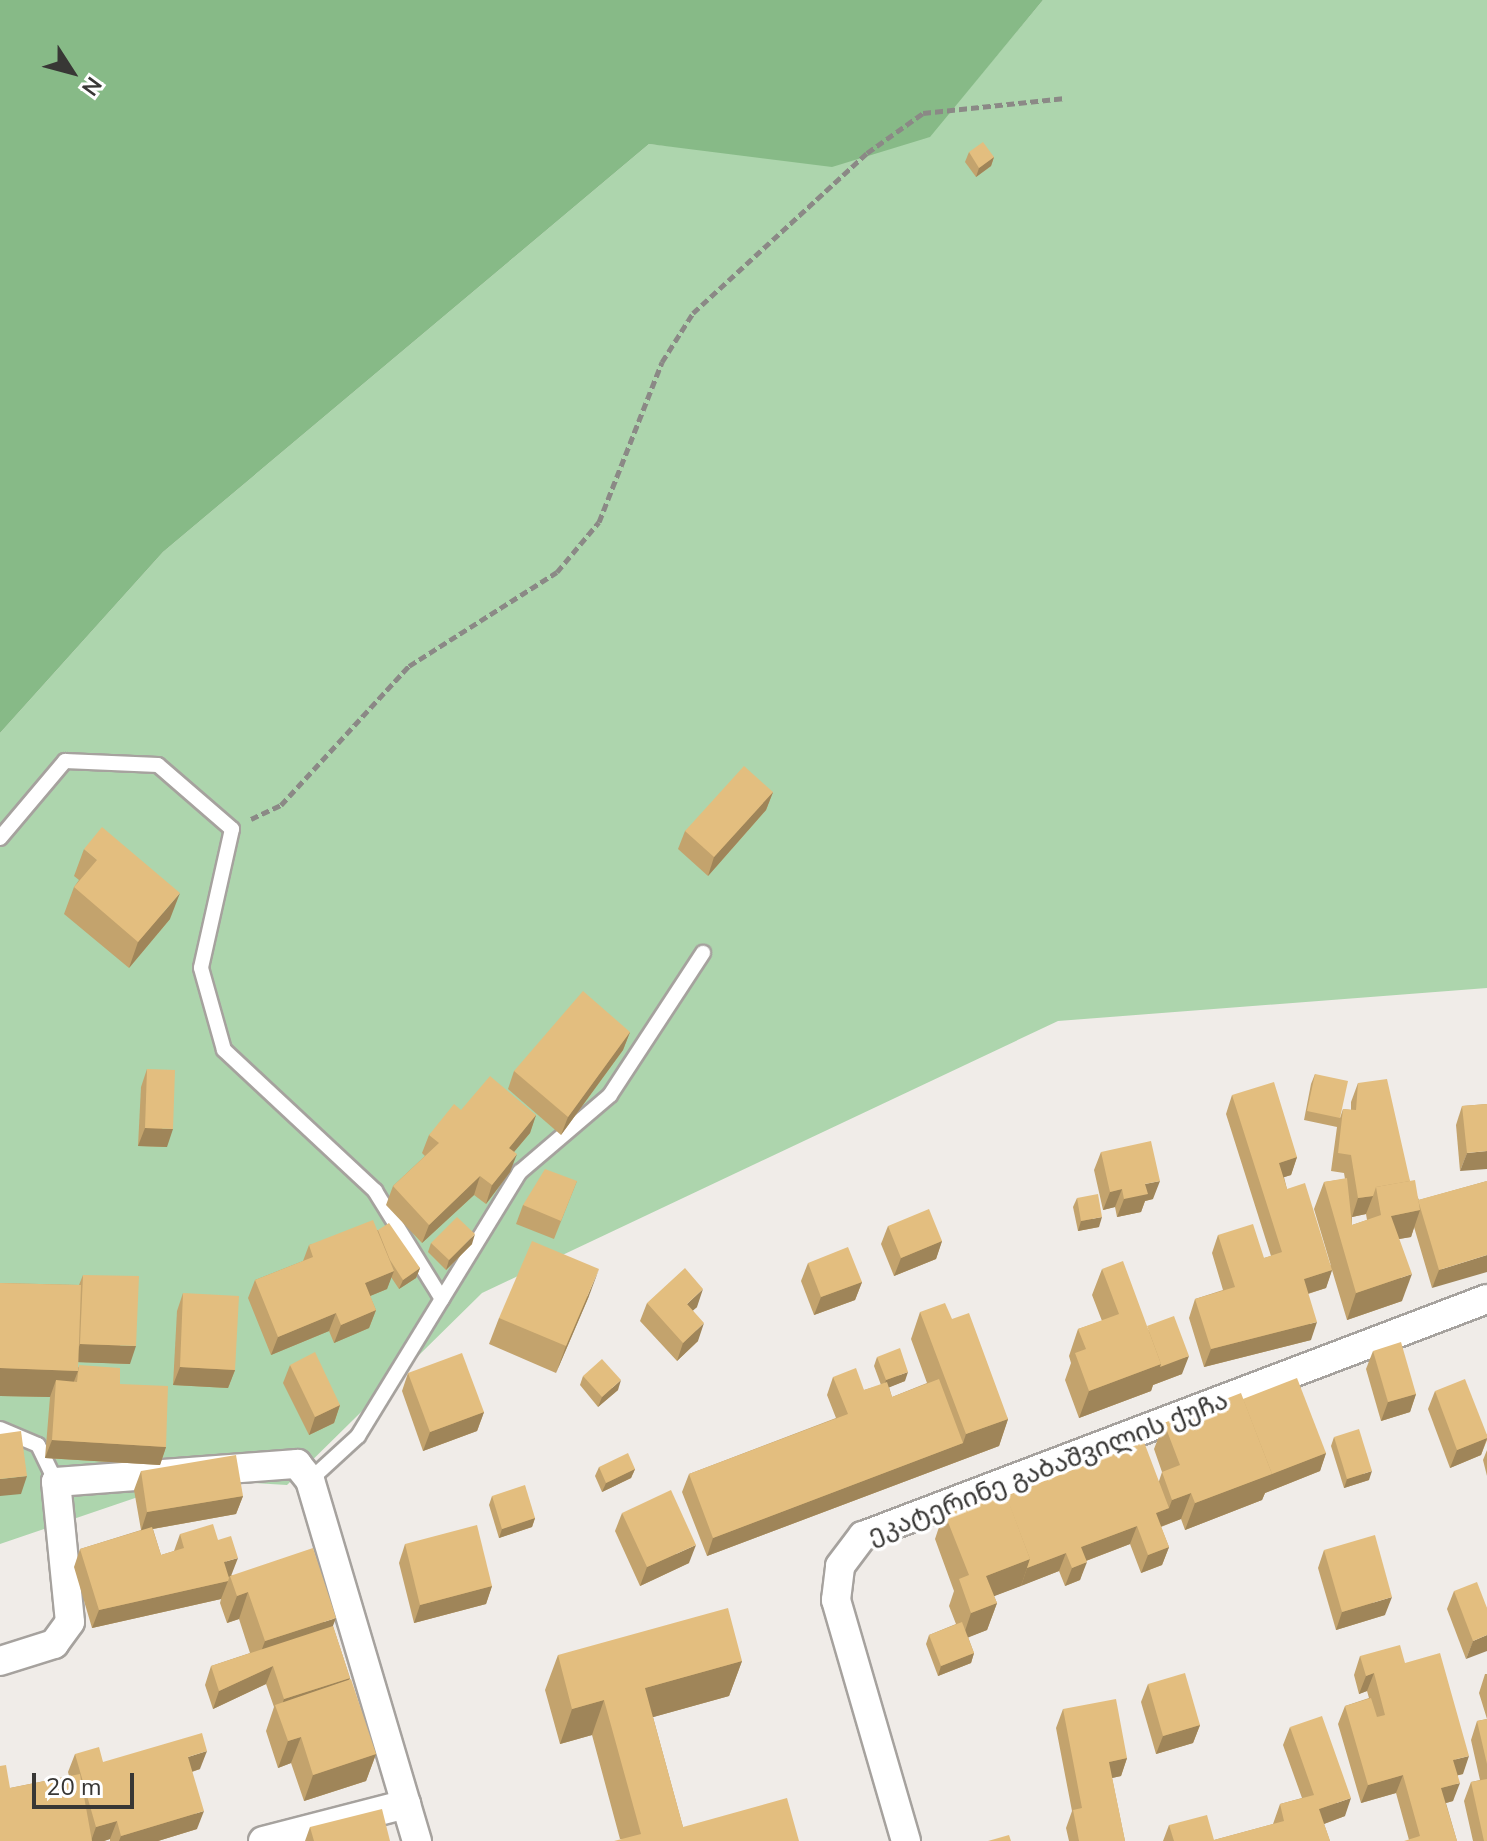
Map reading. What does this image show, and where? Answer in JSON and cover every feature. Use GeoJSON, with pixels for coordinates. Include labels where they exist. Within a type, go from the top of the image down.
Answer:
{"type":"FeatureCollection","features":[{"type":"Feature","properties":{"kind":"street","name":"ეკატერინე გაბაშვილის ქუჩა"},"geometry":{"type":"LineString","coordinates":[[906,1841],[836,1600],[840,1566],[863,1536],[1487,1299]]}},
{"type":"Feature","properties":{"kind":"street"},"geometry":{"type":"LineString","coordinates":[[0,1661],[54,1644],[70,1622],[56,1482],[297,1464],[310,1480],[417,1841]]}},
{"type":"Feature","properties":{"kind":"street"},"geometry":{"type":"LineString","coordinates":[[263,1841],[406,1804]]}},
{"type":"Feature","properties":{"kind":"lane"},"geometry":{"type":"LineString","coordinates":[[0,838],[65,761],[158,765],[232,829],[201,968],[224,1050],[375,1191],[442,1299]]}},
{"type":"Feature","properties":{"kind":"lane"},"geometry":{"type":"LineString","coordinates":[[310,1480],[358,1436],[520,1172],[610,1095],[703,953]]}},
{"type":"Feature","properties":{"kind":"lane"},"geometry":{"type":"LineString","coordinates":[[0,1429],[38,1445],[56,1482]]}},
{"type":"Feature","properties":{"kind":"path"},"geometry":{"type":"LineString","coordinates":[[232,829],[281,805],[409,666],[557,572],[599,522],[662,362],[693,313],[867,153],[923,113],[1065,98]]}},
{"type":"Feature","properties":{"kind":"green space"},"geometry":{"type":"Polygon","coordinates":[[[0,0],[1043,0],[930,137],[832,167],[649,144],[163,552],[0,733],[0,0]]]}},
{"type":"Feature","properties":{"kind":"green space"},"geometry":{"type":"Polygon","coordinates":[[[1043,0],[1487,0],[1487,988],[1058,1021],[482,1293],[287,1485],[239,1482],[138,1497],[0,1544],[0,733],[163,552],[649,144],[731,152],[929,137],[1043,0]]]}},
{"type":"Feature","properties":{"kind":"building"},"geometry":{"type":"Polygon","coordinates":[[[983,142],[994,157],[979,168],[969,152],[983,142]]]}},
{"type":"Feature","properties":{"kind":"building"},"geometry":{"type":"Polygon","coordinates":[[[744,766],[773,792],[714,857],[685,831],[744,766]]]}},
{"type":"Feature","properties":{"kind":"building"},"geometry":{"type":"Polygon","coordinates":[[[102,827],[180,893],[138,942],[74,887],[97,860],[84,849],[102,827]]]}},
{"type":"Feature","properties":{"kind":"building"},"geometry":{"type":"Polygon","coordinates":[[[583,991],[630,1032],[568,1117],[514,1071],[583,991]]]}},
{"type":"Feature","properties":{"kind":"building"},"geometry":{"type":"Polygon","coordinates":[[[147,1069],[175,1070],[173,1129],[145,1128],[147,1069]]]}},
{"type":"Feature","properties":{"kind":"building"},"geometry":{"type":"Polygon","coordinates":[[[1315,1074],[1348,1081],[1340,1118],[1307,1111],[1315,1074]]]}},
{"type":"Feature","properties":{"kind":"building"},"geometry":{"type":"Polygon","coordinates":[[[490,1076],[536,1115],[509,1148],[517,1154],[492,1185],[480,1176],[429,1225],[393,1186],[439,1143],[429,1135],[454,1104],[461,1110],[490,1076]]]}},
{"type":"Feature","properties":{"kind":"building"},"geometry":{"type":"Polygon","coordinates":[[[1387,1079],[1410,1181],[1376,1187],[1373,1196],[1358,1198],[1351,1155],[1338,1153],[1343,1109],[1356,1110],[1358,1083],[1387,1079]]]}},
{"type":"Feature","properties":{"kind":"building"},"geometry":{"type":"Polygon","coordinates":[[[1274,1082],[1297,1157],[1279,1163],[1287,1189],[1305,1183],[1332,1270],[1304,1279],[1317,1322],[1211,1349],[1195,1299],[1235,1287],[1218,1235],[1253,1224],[1264,1258],[1282,1252],[1232,1095],[1274,1082]]]}},
{"type":"Feature","properties":{"kind":"building"},"geometry":{"type":"Polygon","coordinates":[[[1487,1104],[1487,1151],[1467,1153],[1462,1106],[1487,1104]]]}},
{"type":"Feature","properties":{"kind":"building"},"geometry":{"type":"Polygon","coordinates":[[[1151,1141],[1160,1181],[1145,1184],[1148,1194],[1124,1199],[1122,1189],[1110,1192],[1101,1152],[1151,1141]]]}},
{"type":"Feature","properties":{"kind":"building"},"geometry":{"type":"Polygon","coordinates":[[[545,1169],[577,1181],[561,1221],[523,1205],[545,1169]]]}},
{"type":"Feature","properties":{"kind":"building"},"geometry":{"type":"Polygon","coordinates":[[[1347,1178],[1352,1225],[1381,1215],[1376,1187],[1415,1180],[1420,1210],[1391,1216],[1412,1274],[1356,1293],[1324,1182],[1347,1178]]]}},
{"type":"Feature","properties":{"kind":"building"},"geometry":{"type":"Polygon","coordinates":[[[1487,1181],[1487,1255],[1439,1270],[1418,1200],[1487,1181]]]}},
{"type":"Feature","properties":{"kind":"building"},"geometry":{"type":"Polygon","coordinates":[[[1098,1194],[1102,1217],[1081,1221],[1077,1198],[1098,1194]]]}},
{"type":"Feature","properties":{"kind":"building"},"geometry":{"type":"Polygon","coordinates":[[[929,1209],[942,1241],[901,1258],[888,1226],[929,1209]]]}},
{"type":"Feature","properties":{"kind":"building"},"geometry":{"type":"Polygon","coordinates":[[[457,1217],[475,1234],[449,1260],[431,1243],[457,1217]]]}},
{"type":"Feature","properties":{"kind":"building"},"geometry":{"type":"Polygon","coordinates":[[[373,1220],[394,1271],[365,1283],[376,1310],[341,1325],[336,1313],[278,1337],[255,1280],[313,1257],[309,1245],[373,1220]]]}},
{"type":"Feature","properties":{"kind":"building"},"geometry":{"type":"Polygon","coordinates":[[[389,1223],[420,1268],[403,1280],[390,1260],[378,1230],[389,1223]]]}},
{"type":"Feature","properties":{"kind":"building"},"geometry":{"type":"Polygon","coordinates":[[[532,1241],[599,1269],[566,1346],[499,1318],[532,1241]]]}},
{"type":"Feature","properties":{"kind":"building"},"geometry":{"type":"Polygon","coordinates":[[[848,1247],[862,1282],[821,1297],[808,1263],[848,1247]]]}},
{"type":"Feature","properties":{"kind":"building"},"geometry":{"type":"Polygon","coordinates":[[[1123,1261],[1161,1364],[1089,1391],[1075,1353],[1086,1349],[1078,1329],[1119,1314],[1102,1269],[1123,1261]]]}},
{"type":"Feature","properties":{"kind":"building"},"geometry":{"type":"Polygon","coordinates":[[[685,1268],[703,1289],[687,1304],[704,1323],[683,1343],[647,1303],[685,1268]]]}},
{"type":"Feature","properties":{"kind":"building"},"geometry":{"type":"Polygon","coordinates":[[[83,1275],[139,1276],[136,1346],[80,1344],[83,1275]]]}},
{"type":"Feature","properties":{"kind":"building"},"geometry":{"type":"Polygon","coordinates":[[[0,1283],[81,1285],[78,1371],[0,1368],[0,1283]]]}},
{"type":"Feature","properties":{"kind":"building"},"geometry":{"type":"Polygon","coordinates":[[[183,1293],[239,1296],[235,1370],[180,1367],[183,1293]]]}},
{"type":"Feature","properties":{"kind":"building"},"geometry":{"type":"Polygon","coordinates":[[[945,1303],[952,1319],[969,1313],[1008,1419],[966,1434],[920,1312],[945,1303]]]}},
{"type":"Feature","properties":{"kind":"building"},"geometry":{"type":"Polygon","coordinates":[[[1174,1316],[1189,1356],[1160,1367],[1147,1326],[1174,1316]]]}},
{"type":"Feature","properties":{"kind":"building"},"geometry":{"type":"Polygon","coordinates":[[[1401,1342],[1416,1394],[1388,1402],[1373,1351],[1401,1342]]]}},
{"type":"Feature","properties":{"kind":"building"},"geometry":{"type":"Polygon","coordinates":[[[900,1348],[908,1372],[886,1380],[877,1357],[900,1348]]]}},
{"type":"Feature","properties":{"kind":"building"},"geometry":{"type":"Polygon","coordinates":[[[315,1352],[340,1405],[315,1417],[290,1365],[315,1352]]]}},
{"type":"Feature","properties":{"kind":"building"},"geometry":{"type":"Polygon","coordinates":[[[462,1353],[484,1412],[430,1432],[408,1373],[462,1353]]]}},
{"type":"Feature","properties":{"kind":"building"},"geometry":{"type":"Polygon","coordinates":[[[602,1359],[621,1380],[602,1397],[583,1376],[602,1359]]]}},
{"type":"Feature","properties":{"kind":"building"},"geometry":{"type":"Polygon","coordinates":[[[79,1365],[120,1368],[120,1384],[168,1386],[166,1447],[52,1440],[56,1380],[77,1382],[79,1365]]]}},
{"type":"Feature","properties":{"kind":"building"},"geometry":{"type":"Polygon","coordinates":[[[856,1368],[864,1390],[887,1382],[892,1397],[939,1379],[963,1443],[713,1538],[689,1474],[848,1414],[833,1377],[856,1368]]]}},
{"type":"Feature","properties":{"kind":"building"},"geometry":{"type":"Polygon","coordinates":[[[1297,1378],[1326,1453],[1272,1474],[1243,1399],[1297,1378]]]}},
{"type":"Feature","properties":{"kind":"building"},"geometry":{"type":"Polygon","coordinates":[[[1465,1379],[1487,1438],[1457,1450],[1435,1391],[1465,1379]]]}},
{"type":"Feature","properties":{"kind":"building"},"geometry":{"type":"Polygon","coordinates":[[[1241,1393],[1272,1474],[1195,1503],[1191,1493],[1172,1500],[1162,1472],[1180,1465],[1164,1423],[1241,1393]]]}},
{"type":"Feature","properties":{"kind":"building"},"geometry":{"type":"Polygon","coordinates":[[[1359,1429],[1372,1471],[1347,1479],[1334,1437],[1359,1429]]]}},
{"type":"Feature","properties":{"kind":"building"},"geometry":{"type":"Polygon","coordinates":[[[21,1431],[27,1476],[0,1479],[0,1434],[21,1431]]]}},
{"type":"Feature","properties":{"kind":"building"},"geometry":{"type":"Polygon","coordinates":[[[1144,1442],[1169,1508],[1156,1513],[1169,1547],[1148,1555],[1137,1526],[1081,1547],[1087,1562],[1072,1568],[1066,1553],[1027,1568],[1030,1559],[1006,1496],[1144,1442]]]}},
{"type":"Feature","properties":{"kind":"building"},"geometry":{"type":"Polygon","coordinates":[[[628,1453],[635,1469],[606,1483],[599,1467],[628,1453]]]}},
{"type":"Feature","properties":{"kind":"building"},"geometry":{"type":"Polygon","coordinates":[[[236,1455],[243,1496],[147,1512],[141,1471],[236,1455]]]}},
{"type":"Feature","properties":{"kind":"building"},"geometry":{"type":"Polygon","coordinates":[[[525,1485],[535,1518],[502,1529],[492,1496],[525,1485]]]}},
{"type":"Feature","properties":{"kind":"building"},"geometry":{"type":"Polygon","coordinates":[[[1004,1489],[1030,1559],[986,1576],[997,1603],[971,1613],[959,1579],[969,1575],[944,1512],[1004,1489]]]}},
{"type":"Feature","properties":{"kind":"building"},"geometry":{"type":"Polygon","coordinates":[[[671,1490],[696,1545],[647,1567],[622,1513],[671,1490]]]}},
{"type":"Feature","properties":{"kind":"building"},"geometry":{"type":"Polygon","coordinates":[[[213,1524],[218,1540],[231,1536],[238,1558],[224,1562],[228,1581],[99,1610],[80,1549],[152,1527],[161,1555],[184,1548],[180,1534],[213,1524]]]}},
{"type":"Feature","properties":{"kind":"building"},"geometry":{"type":"Polygon","coordinates":[[[477,1525],[492,1586],[420,1605],[405,1544],[477,1525]]]}},
{"type":"Feature","properties":{"kind":"building"},"geometry":{"type":"Polygon","coordinates":[[[1375,1535],[1392,1597],[1342,1612],[1324,1550],[1375,1535]]]}},
{"type":"Feature","properties":{"kind":"building"},"geometry":{"type":"Polygon","coordinates":[[[313,1548],[336,1618],[265,1641],[248,1592],[237,1596],[230,1576],[313,1548]]]}},
{"type":"Feature","properties":{"kind":"building"},"geometry":{"type":"Polygon","coordinates":[[[1477,1582],[1487,1608],[1487,1635],[1473,1641],[1454,1591],[1477,1582]]]}},
{"type":"Feature","properties":{"kind":"building"},"geometry":{"type":"Polygon","coordinates":[[[728,1608],[742,1661],[645,1688],[683,1827],[787,1798],[799,1841],[614,1841],[641,1834],[604,1700],[572,1709],[558,1655],[728,1608]]]}},
{"type":"Feature","properties":{"kind":"building"},"geometry":{"type":"Polygon","coordinates":[[[962,1622],[974,1653],[941,1666],[929,1635],[962,1622]]]}},
{"type":"Feature","properties":{"kind":"building"},"geometry":{"type":"Polygon","coordinates":[[[333,1626],[350,1678],[284,1699],[273,1666],[219,1691],[211,1666],[333,1626]]]}},
{"type":"Feature","properties":{"kind":"building"},"geometry":{"type":"Polygon","coordinates":[[[1400,1645],[1405,1663],[1440,1653],[1469,1756],[1453,1760],[1460,1783],[1441,1788],[1457,1841],[1404,1841],[1420,1836],[1403,1775],[1368,1785],[1345,1706],[1371,1698],[1377,1717],[1385,1715],[1374,1673],[1366,1676],[1360,1656],[1400,1645]]]}},
{"type":"Feature","properties":{"kind":"building"},"geometry":{"type":"Polygon","coordinates":[[[1185,1673],[1200,1725],[1163,1736],[1148,1684],[1185,1673]]]}},
{"type":"Feature","properties":{"kind":"building"},"geometry":{"type":"Polygon","coordinates":[[[351,1679],[376,1754],[313,1775],[301,1737],[288,1741],[275,1705],[351,1679]]]}},
{"type":"Feature","properties":{"kind":"building"},"geometry":{"type":"Polygon","coordinates":[[[1116,1699],[1127,1758],[1109,1762],[1125,1841],[1079,1841],[1073,1810],[1082,1808],[1063,1709],[1116,1699]]]}},
{"type":"Feature","properties":{"kind":"building"},"geometry":{"type":"Polygon","coordinates":[[[1322,1716],[1351,1798],[1319,1809],[1330,1841],[1174,1841],[1169,1825],[1207,1815],[1214,1840],[1284,1821],[1280,1804],[1314,1795],[1290,1727],[1322,1716]]]}},
{"type":"Feature","properties":{"kind":"building"},"geometry":{"type":"Polygon","coordinates":[[[1487,1719],[1487,1764],[1477,1721],[1487,1719]]]}},
{"type":"Feature","properties":{"kind":"building"},"geometry":{"type":"Polygon","coordinates":[[[202,1733],[207,1751],[188,1757],[204,1811],[121,1836],[117,1821],[96,1827],[75,1754],[99,1747],[103,1762],[202,1733]]]}},
{"type":"Feature","properties":{"kind":"building"},"geometry":{"type":"Polygon","coordinates":[[[6,1765],[10,1788],[80,1774],[92,1841],[0,1841],[0,1766],[6,1765]]]}},
{"type":"Feature","properties":{"kind":"building"},"geometry":{"type":"Polygon","coordinates":[[[1487,1779],[1487,1841],[1484,1841],[1471,1782],[1487,1779]]]}},
{"type":"Feature","properties":{"kind":"building"},"geometry":{"type":"Polygon","coordinates":[[[382,1809],[390,1841],[314,1841],[310,1827],[382,1809]]]}},
{"type":"Feature","properties":{"kind":"building"},"geometry":{"type":"Polygon","coordinates":[[[1009,1835],[1011,1841],[988,1841],[1009,1835]]]}}]}
